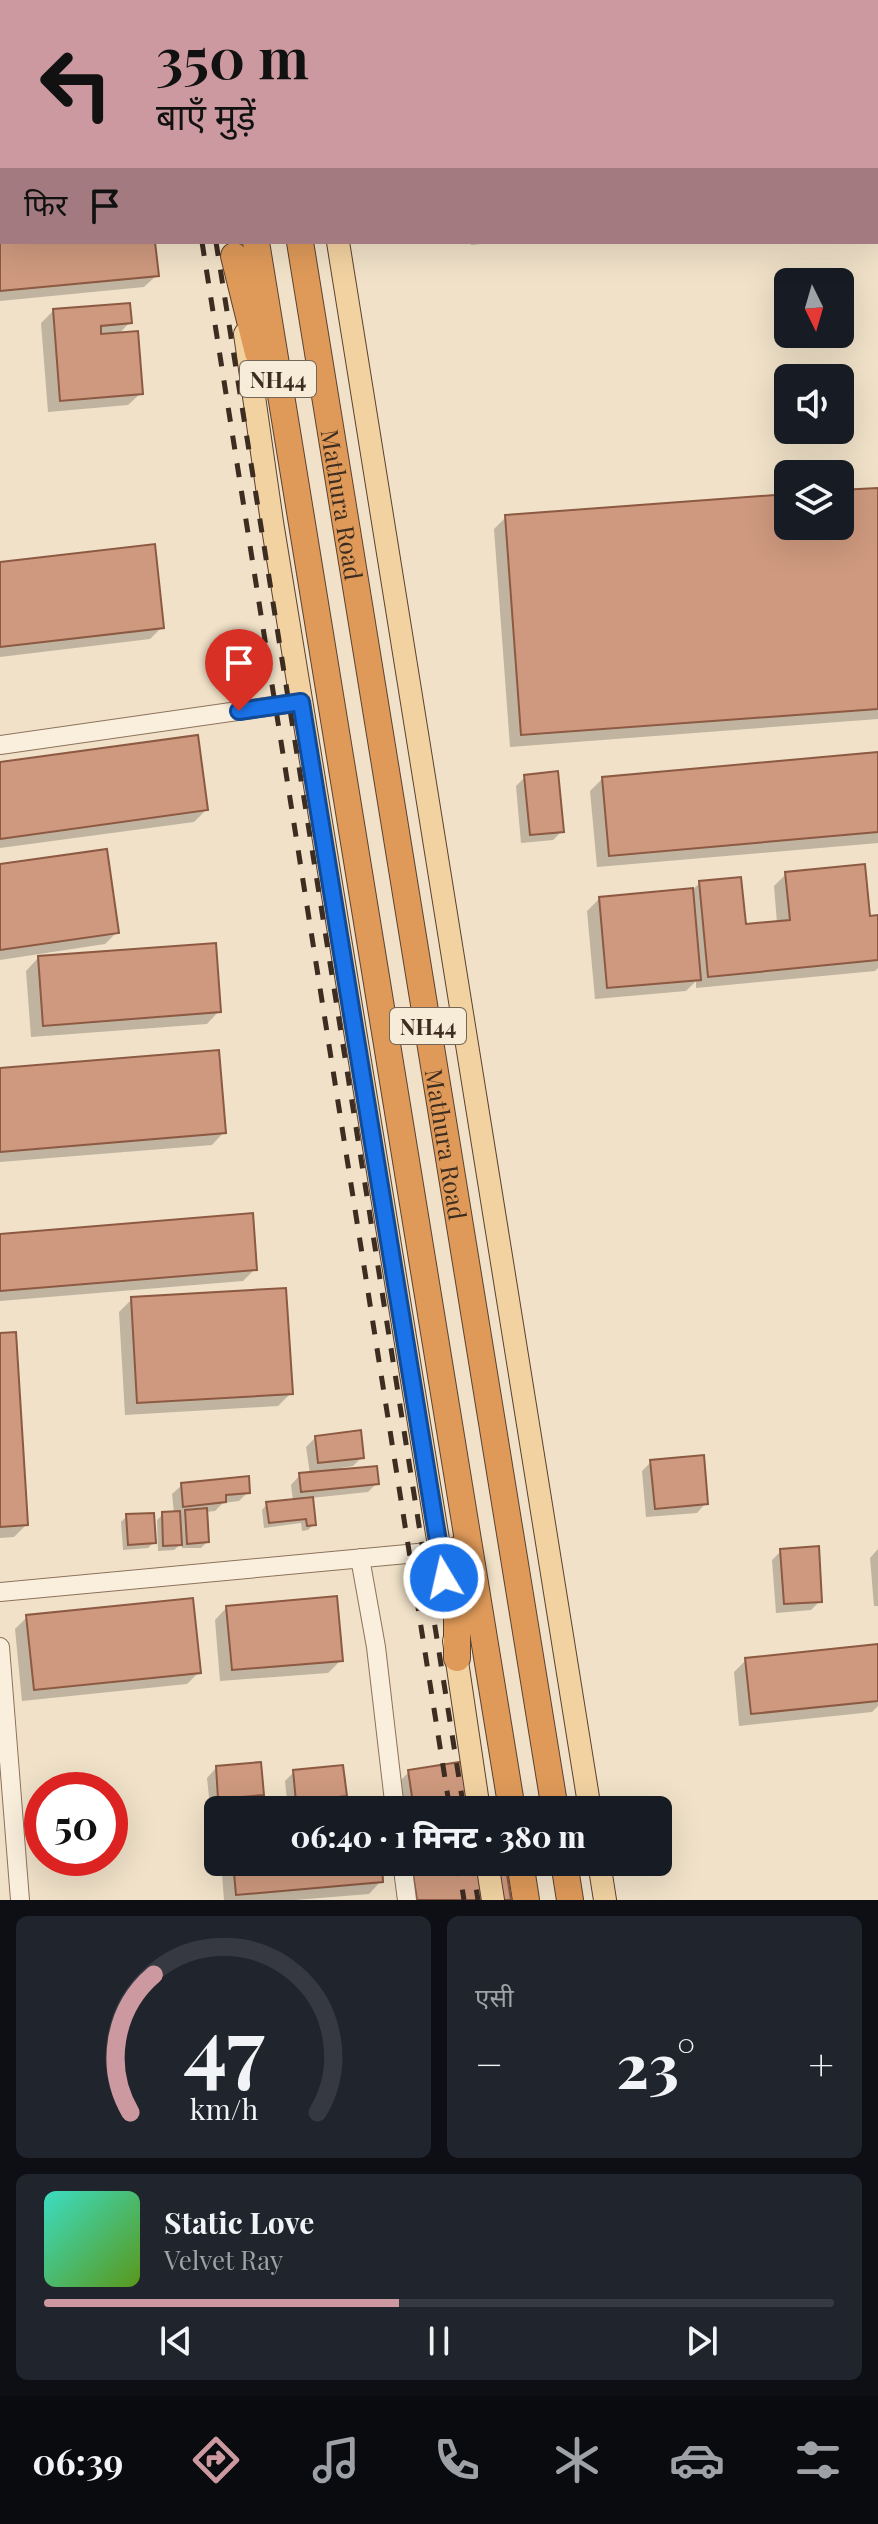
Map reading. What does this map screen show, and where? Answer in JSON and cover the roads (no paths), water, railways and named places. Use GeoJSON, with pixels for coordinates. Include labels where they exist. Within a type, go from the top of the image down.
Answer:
{"type":"FeatureCollection","features":[{"type":"Feature","properties":{"kind":"highway","name":"NH44"},"geometry":{"type":"LineString","coordinates":[[256,244],[289,448]]}},
{"type":"Feature","properties":{"kind":"highway","name":"Mathura Road"},"geometry":{"type":"LineString","coordinates":[[300,244],[553,1796]]}},
{"type":"Feature","properties":{"kind":"highway"},"geometry":{"type":"LineString","coordinates":[[232,249],[269,397],[289,448]]}},
{"type":"Feature","properties":{"kind":"highway","name":"Mathura Road"},"geometry":{"type":"LineString","coordinates":[[289,448],[510,1796]]}},
{"type":"Feature","properties":{"kind":"highway"},"geometry":{"type":"LineString","coordinates":[[456,1470],[457,1658]]}},
{"type":"Feature","properties":{"kind":"highway"},"geometry":{"type":"LineString","coordinates":[[522,1876],[526,1900]]}},
{"type":"Feature","properties":{"kind":"highway"},"geometry":{"type":"LineString","coordinates":[[566,1876],[570,1900]]}},
{"type":"Feature","properties":{"kind":"main road"},"geometry":{"type":"LineString","coordinates":[[338,244],[588,1796]]}},
{"type":"Feature","properties":{"kind":"main road"},"geometry":{"type":"LineString","coordinates":[[232,249],[301,702],[477,1796]]}},
{"type":"Feature","properties":{"kind":"main road"},"geometry":{"type":"LineString","coordinates":[[489,1876],[493,1900]]}},
{"type":"Feature","properties":{"kind":"main road"},"geometry":{"type":"LineString","coordinates":[[601,1876],[605,1900]]}},
{"type":"Feature","properties":{"kind":"street"},"geometry":{"type":"LineString","coordinates":[[0,745],[301,702]]}},
{"type":"Feature","properties":{"kind":"street"},"geometry":{"type":"LineString","coordinates":[[0,1592],[439,1551]]}},
{"type":"Feature","properties":{"kind":"street"},"geometry":{"type":"LineString","coordinates":[[360,1558],[376,1647],[393,1796]]}},
{"type":"Feature","properties":{"kind":"street"},"geometry":{"type":"LineString","coordinates":[[0,1647],[20,1900]]}},
{"type":"Feature","properties":{"kind":"street"},"geometry":{"type":"LineString","coordinates":[[404,1876],[407,1900]]}},
{"type":"Feature","properties":{"kind":"railway"},"geometry":{"type":"LineString","coordinates":[[202,244],[448,1796]]}},
{"type":"Feature","properties":{"kind":"railway"},"geometry":{"type":"LineString","coordinates":[[216,244],[462,1796]]}},
{"type":"Feature","properties":{"kind":"railway"},"geometry":{"type":"LineString","coordinates":[[460,1876],[464,1900]]}},
{"type":"Feature","properties":{"kind":"railway"},"geometry":{"type":"LineString","coordinates":[[474,1876],[478,1900]]}}]}
